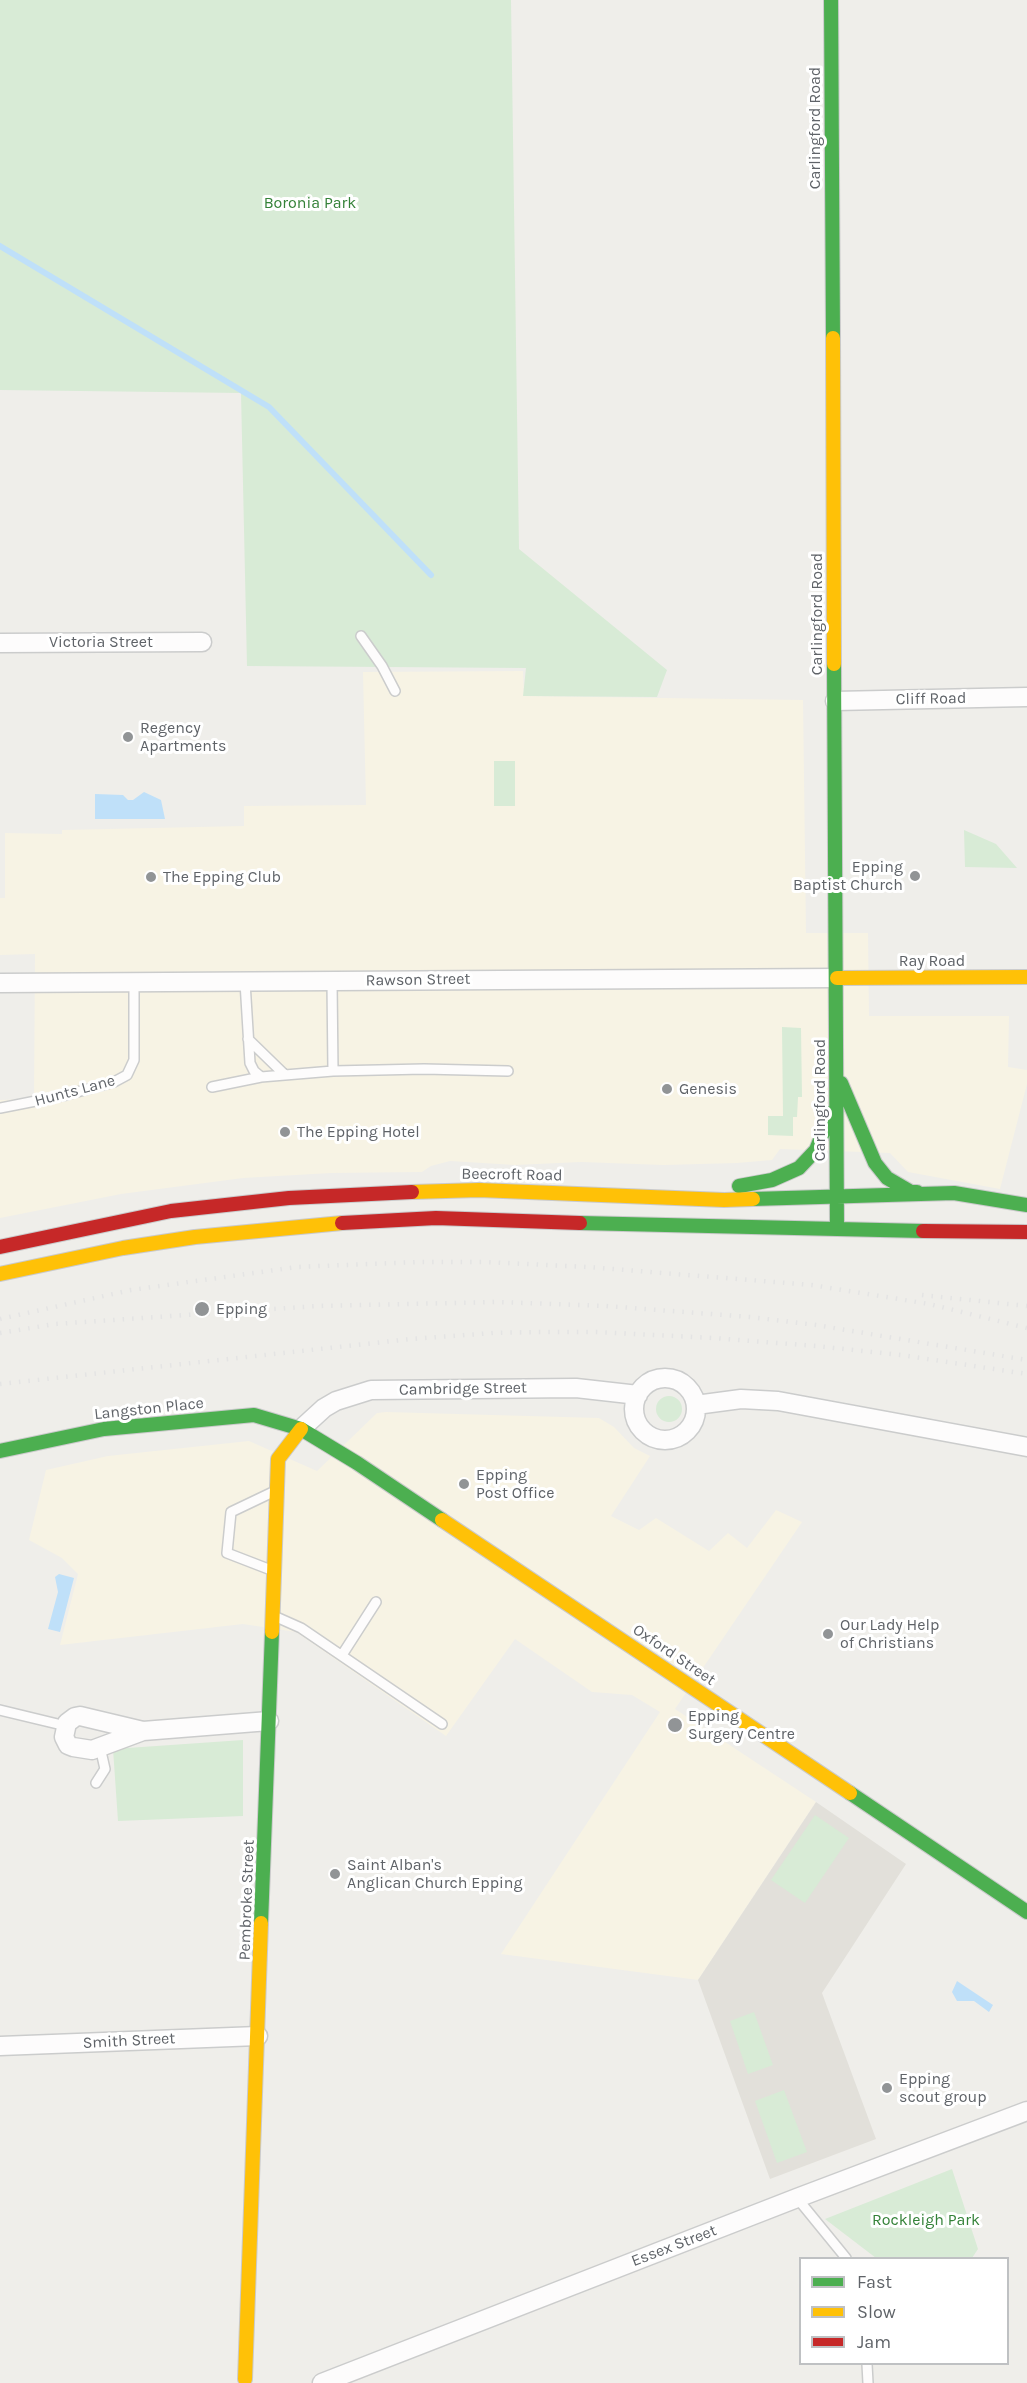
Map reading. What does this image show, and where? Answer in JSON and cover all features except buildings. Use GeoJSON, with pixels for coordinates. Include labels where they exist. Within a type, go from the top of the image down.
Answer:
{"type":"FeatureCollection","features":[{"type":"Feature","properties":{"kind":"main road","name":"Carlingford Road"},"geometry":{"type":"LineString","coordinates":[[831,0],[837,1229]]}},
{"type":"Feature","properties":{"kind":"main road","name":"Ray Road"},"geometry":{"type":"LineString","coordinates":[[837,978],[1027,977]]}},
{"type":"Feature","properties":{"kind":"main road"},"geometry":{"type":"LineString","coordinates":[[837,1072],[875,1163],[887,1178],[911,1192],[933,1193]]}},
{"type":"Feature","properties":{"kind":"main road"},"geometry":{"type":"LineString","coordinates":[[668,1197],[772,1180],[800,1168],[816,1150],[827,1127],[837,1072]]}},
{"type":"Feature","properties":{"kind":"main road","name":"Beecroft Road"},"geometry":{"type":"LineString","coordinates":[[0,1247],[171,1211],[289,1198],[439,1190],[724,1200],[954,1193],[1027,1205]]}},
{"type":"Feature","properties":{"kind":"main road"},"geometry":{"type":"LineString","coordinates":[[0,1274],[154,1243],[358,1221],[436,1218],[678,1227],[1027,1232]]}},
{"type":"Feature","properties":{"kind":"main road","name":"Langston Place"},"geometry":{"type":"LineString","coordinates":[[0,1451],[104,1429],[254,1414],[301,1430]]}},
{"type":"Feature","properties":{"kind":"main road","name":"Pembroke Street"},"geometry":{"type":"LineString","coordinates":[[247,2381],[278,1459],[301,1430]]}},
{"type":"Feature","properties":{"kind":"main road","name":"Oxford Street"},"geometry":{"type":"LineString","coordinates":[[301,1430],[357,1463],[1027,1911]]}},
{"type":"Feature","properties":{"kind":"street","name":"Victoria Street"},"geometry":{"type":"LineString","coordinates":[[0,643],[202,642]]}},
{"type":"Feature","properties":{"kind":"street","name":"Cliff Road"},"geometry":{"type":"LineString","coordinates":[[835,701],[1027,697]]}},
{"type":"Feature","properties":{"kind":"street","name":"Rawson Street"},"geometry":{"type":"LineString","coordinates":[[0,983],[837,978]]}},
{"type":"Feature","properties":{"kind":"street"},"geometry":{"type":"LineString","coordinates":[[670,1379],[687,1388],[696,1405],[692,1424],[687,1432],[669,1440],[660,1440],[643,1431],[635,1414],[638,1395],[651,1382],[670,1379]]}},
{"type":"Feature","properties":{"kind":"street","name":"Cambridge Street"},"geometry":{"type":"LineString","coordinates":[[301,1430],[324,1408],[336,1401],[371,1390],[576,1388],[638,1395]]}},
{"type":"Feature","properties":{"kind":"street"},"geometry":{"type":"LineString","coordinates":[[696,1405],[741,1399],[778,1401],[1027,1447]]}},
{"type":"Feature","properties":{"kind":"street"},"geometry":{"type":"LineString","coordinates":[[143,1731],[80,1716],[71,1719],[66,1726],[64,1737],[68,1744],[85,1750],[100,1747],[143,1731],[269,1721]]}},
{"type":"Feature","properties":{"kind":"street","name":"Smith Street"},"geometry":{"type":"LineString","coordinates":[[0,2046],[258,2036]]}},
{"type":"Feature","properties":{"kind":"street","name":"Essex Street"},"geometry":{"type":"LineString","coordinates":[[322,2383],[1027,2111]]}},
{"type":"Feature","properties":{"kind":"lane"},"geometry":{"type":"LineString","coordinates":[[361,636],[382,666],[395,691]]}},
{"type":"Feature","properties":{"kind":"lane"},"geometry":{"type":"LineString","coordinates":[[245,982],[250,1063],[261,1077]]}},
{"type":"Feature","properties":{"kind":"lane"},"geometry":{"type":"LineString","coordinates":[[332,982],[333,1071]]}},
{"type":"Feature","properties":{"kind":"lane","name":"Hunts Lane"},"geometry":{"type":"LineString","coordinates":[[0,1108],[66,1095],[114,1082],[127,1075],[134,1060],[134,983]]}},
{"type":"Feature","properties":{"kind":"lane"},"geometry":{"type":"LineString","coordinates":[[248,1039],[284,1074]]}},
{"type":"Feature","properties":{"kind":"lane"},"geometry":{"type":"LineString","coordinates":[[212,1087],[261,1077],[333,1071],[424,1069],[508,1071]]}},
{"type":"Feature","properties":{"kind":"lane"},"geometry":{"type":"LineString","coordinates":[[274,1571],[227,1553],[231,1512],[277,1490]]}},
{"type":"Feature","properties":{"kind":"lane"},"geometry":{"type":"LineString","coordinates":[[342,1655],[376,1602]]}},
{"type":"Feature","properties":{"kind":"lane"},"geometry":{"type":"LineString","coordinates":[[272,1615],[301,1628],[442,1724]]}},
{"type":"Feature","properties":{"kind":"lane"},"geometry":{"type":"LineString","coordinates":[[0,1710],[66,1726]]}},
{"type":"Feature","properties":{"kind":"lane"},"geometry":{"type":"LineString","coordinates":[[96,1783],[105,1769],[100,1747]]}},
{"type":"Feature","properties":{"kind":"lane"},"geometry":{"type":"LineString","coordinates":[[798,2198],[844,2257]]}},
{"type":"Feature","properties":{"kind":"lane"},"geometry":{"type":"LineString","coordinates":[[867,2365],[868,2383]]}},
{"type":"Feature","properties":{"kind":"shaded area"},"geometry":{"type":"Polygon","coordinates":[[[523,671],[524,696],[803,700],[806,933],[868,933],[869,1016],[1009,1016],[1008,1067],[1027,1070],[1027,1084],[1000,1189],[908,1172],[890,1153],[780,1149],[772,1160],[737,1163],[664,1165],[581,1162],[515,1165],[450,1161],[431,1166],[422,1172],[331,1173],[243,1178],[121,1194],[0,1218],[0,1100],[34,1099],[35,954],[0,955],[0,898],[5,898],[5,833],[62,834],[62,830],[244,826],[244,806],[366,805],[363,672],[523,671]]]}},
{"type":"Feature","properties":{"kind":"shaded area"},"geometry":{"type":"Polygon","coordinates":[[[377,1413],[599,1418],[614,1427],[634,1448],[650,1456],[611,1516],[639,1530],[656,1518],[709,1551],[728,1533],[747,1548],[776,1510],[802,1522],[675,1709],[816,1802],[698,1980],[501,1954],[660,1712],[632,1695],[592,1692],[515,1639],[446,1736],[296,1632],[243,1624],[60,1645],[78,1574],[62,1558],[29,1540],[46,1470],[108,1456],[249,1441],[317,1471],[377,1413]]]}},
{"type":"Feature","properties":{"kind":"shaded area"},"geometry":{"type":"Polygon","coordinates":[[[816,1802],[906,1864],[822,1993],[876,2139],[770,2179],[698,1980],[816,1802]]]}},
{"type":"Feature","properties":{"kind":"green space","name":"Boronia Park"},"geometry":{"type":"Polygon","coordinates":[[[0,0],[511,0],[519,549],[667,670],[657,697],[523,696],[526,668],[247,666],[241,393],[0,390],[0,0]]]}},
{"type":"Feature","properties":{"kind":"green space"},"geometry":{"type":"Polygon","coordinates":[[[494,761],[515,761],[515,806],[494,806],[494,761]]]}},
{"type":"Feature","properties":{"kind":"green space"},"geometry":{"type":"Polygon","coordinates":[[[964,830],[996,844],[1017,868],[965,867],[964,830]]]}},
{"type":"Feature","properties":{"kind":"green space"},"geometry":{"type":"Polygon","coordinates":[[[782,1027],[801,1028],[802,1097],[798,1097],[797,1117],[793,1117],[793,1136],[768,1135],[768,1116],[783,1116],[782,1027]]]}},
{"type":"Feature","properties":{"kind":"green space"},"geometry":{"type":"Polygon","coordinates":[[[669,1396],[678,1400],[682,1409],[678,1418],[669,1422],[660,1418],[656,1409],[660,1400],[669,1396]]]}},
{"type":"Feature","properties":{"kind":"green space"},"geometry":{"type":"Polygon","coordinates":[[[243,1740],[243,1816],[118,1821],[113,1749],[243,1740]]]}},
{"type":"Feature","properties":{"kind":"green space"},"geometry":{"type":"Polygon","coordinates":[[[815,1815],[849,1838],[805,1903],[771,1880],[815,1815]]]}},
{"type":"Feature","properties":{"kind":"green space"},"geometry":{"type":"Polygon","coordinates":[[[754,2012],[773,2065],[748,2074],[730,2021],[754,2012]]]}},
{"type":"Feature","properties":{"kind":"green space"},"geometry":{"type":"Polygon","coordinates":[[[784,2090],[807,2152],[777,2163],[755,2101],[784,2090]]]}},
{"type":"Feature","properties":{"kind":"green space","name":"Rockleigh Park"},"geometry":{"type":"Polygon","coordinates":[[[952,2169],[978,2249],[973,2257],[875,2257],[825,2219],[952,2169]]]}},
{"type":"Feature","properties":{"kind":"water"},"geometry":{"type":"Polygon","coordinates":[[[144,792],[161,800],[165,819],[95,819],[95,794],[123,795],[128,800],[133,800],[144,792]]]}},
{"type":"Feature","properties":{"kind":"water"},"geometry":{"type":"Polygon","coordinates":[[[59,1574],[74,1578],[60,1632],[48,1629],[58,1592],[55,1577],[59,1574]]]}},
{"type":"Feature","properties":{"kind":"water"},"geometry":{"type":"Polygon","coordinates":[[[957,1981],[993,2005],[989,2012],[974,2001],[957,2001],[952,1992],[957,1981]]]}},
{"type":"Feature","properties":{"kind":"waterway"},"geometry":{"type":"LineString","coordinates":[[0,246],[269,407],[431,575]]}},
{"type":"Feature","properties":{"kind":"railway"},"geometry":{"type":"LineString","coordinates":[[0,1319],[131,1290],[297,1267],[485,1262],[588,1267],[812,1285],[929,1304],[1027,1328]]}},
{"type":"Feature","properties":{"kind":"railway"},"geometry":{"type":"LineString","coordinates":[[922,1295],[1027,1306]]}},
{"type":"Feature","properties":{"kind":"railway"},"geometry":{"type":"LineString","coordinates":[[0,1333],[55,1324],[317,1306],[498,1302],[606,1306],[750,1317],[816,1325],[1027,1360]]}},
{"type":"Feature","properties":{"kind":"railway"},"geometry":{"type":"LineString","coordinates":[[0,1384],[411,1339],[537,1332],[597,1332],[816,1346],[901,1355],[1027,1374]]}},
{"type":"Feature","properties":{"kind":"traffic: fast"},"geometry":{"type":"LineString","coordinates":[[831,0],[833,338]]}},
{"type":"Feature","properties":{"kind":"traffic: fast"},"geometry":{"type":"LineString","coordinates":[[834,664],[837,1229]]}},
{"type":"Feature","properties":{"kind":"traffic: fast"},"geometry":{"type":"LineString","coordinates":[[841,1083],[875,1163],[887,1178],[911,1192],[917,1192]]}},
{"type":"Feature","properties":{"kind":"traffic: fast"},"geometry":{"type":"LineString","coordinates":[[739,1186],[772,1180],[799,1168],[816,1150],[831,1113]]}},
{"type":"Feature","properties":{"kind":"traffic: fast"},"geometry":{"type":"LineString","coordinates":[[753,1199],[954,1193],[1027,1205]]}},
{"type":"Feature","properties":{"kind":"traffic: fast"},"geometry":{"type":"LineString","coordinates":[[580,1223],[923,1231]]}},
{"type":"Feature","properties":{"kind":"traffic: fast"},"geometry":{"type":"LineString","coordinates":[[0,1451],[104,1429],[254,1415],[301,1429],[442,1520]]}},
{"type":"Feature","properties":{"kind":"traffic: fast"},"geometry":{"type":"LineString","coordinates":[[261,1923],[272,1632]]}},
{"type":"Feature","properties":{"kind":"traffic: fast"},"geometry":{"type":"LineString","coordinates":[[850,1793],[1027,1912]]}},
{"type":"Feature","properties":{"kind":"traffic: slow"},"geometry":{"type":"LineString","coordinates":[[833,338],[834,664]]}},
{"type":"Feature","properties":{"kind":"traffic: slow"},"geometry":{"type":"LineString","coordinates":[[837,978],[1027,977]]}},
{"type":"Feature","properties":{"kind":"traffic: slow"},"geometry":{"type":"LineString","coordinates":[[412,1192],[479,1190],[724,1200],[753,1199]]}},
{"type":"Feature","properties":{"kind":"traffic: slow"},"geometry":{"type":"LineString","coordinates":[[0,1274],[123,1248],[195,1237],[342,1223]]}},
{"type":"Feature","properties":{"kind":"traffic: slow"},"geometry":{"type":"LineString","coordinates":[[272,1632],[278,1459],[301,1429]]}},
{"type":"Feature","properties":{"kind":"traffic: slow"},"geometry":{"type":"LineString","coordinates":[[442,1520],[850,1793]]}},
{"type":"Feature","properties":{"kind":"traffic: slow"},"geometry":{"type":"LineString","coordinates":[[245,2379],[261,1923]]}},
{"type":"Feature","properties":{"kind":"traffic: jam"},"geometry":{"type":"LineString","coordinates":[[0,1247],[171,1211],[289,1198],[412,1192]]}},
{"type":"Feature","properties":{"kind":"traffic: jam"},"geometry":{"type":"LineString","coordinates":[[342,1223],[436,1218],[580,1223]]}},
{"type":"Feature","properties":{"kind":"traffic: jam"},"geometry":{"type":"LineString","coordinates":[[923,1231],[1027,1232]]}},
{"type":"Feature","properties":{"kind":"place","name":"Regency Apartments"},"geometry":{"type":"Point","coordinates":[128,737]}},
{"type":"Feature","properties":{"kind":"place","name":"Epping Baptist Church"},"geometry":{"type":"Point","coordinates":[915,876]}},
{"type":"Feature","properties":{"kind":"place","name":"The Epping Club"},"geometry":{"type":"Point","coordinates":[151,877]}},
{"type":"Feature","properties":{"kind":"place","name":"Genesis"},"geometry":{"type":"Point","coordinates":[667,1089]}},
{"type":"Feature","properties":{"kind":"place","name":"The Epping Hotel"},"geometry":{"type":"Point","coordinates":[285,1132]}},
{"type":"Feature","properties":{"kind":"place","name":"Epping"},"geometry":{"type":"Point","coordinates":[202,1309]}},
{"type":"Feature","properties":{"kind":"place","name":"Epping Post Office"},"geometry":{"type":"Point","coordinates":[464,1484]}},
{"type":"Feature","properties":{"kind":"place","name":"Our Lady Help of Christians"},"geometry":{"type":"Point","coordinates":[828,1634]}},
{"type":"Feature","properties":{"kind":"place","name":"Epping Surgery Centre"},"geometry":{"type":"Point","coordinates":[675,1725]}},
{"type":"Feature","properties":{"kind":"place","name":"Saint Alban's Anglican Church Epping"},"geometry":{"type":"Point","coordinates":[335,1874]}},
{"type":"Feature","properties":{"kind":"place","name":"Epping scout group"},"geometry":{"type":"Point","coordinates":[887,2088]}}]}
